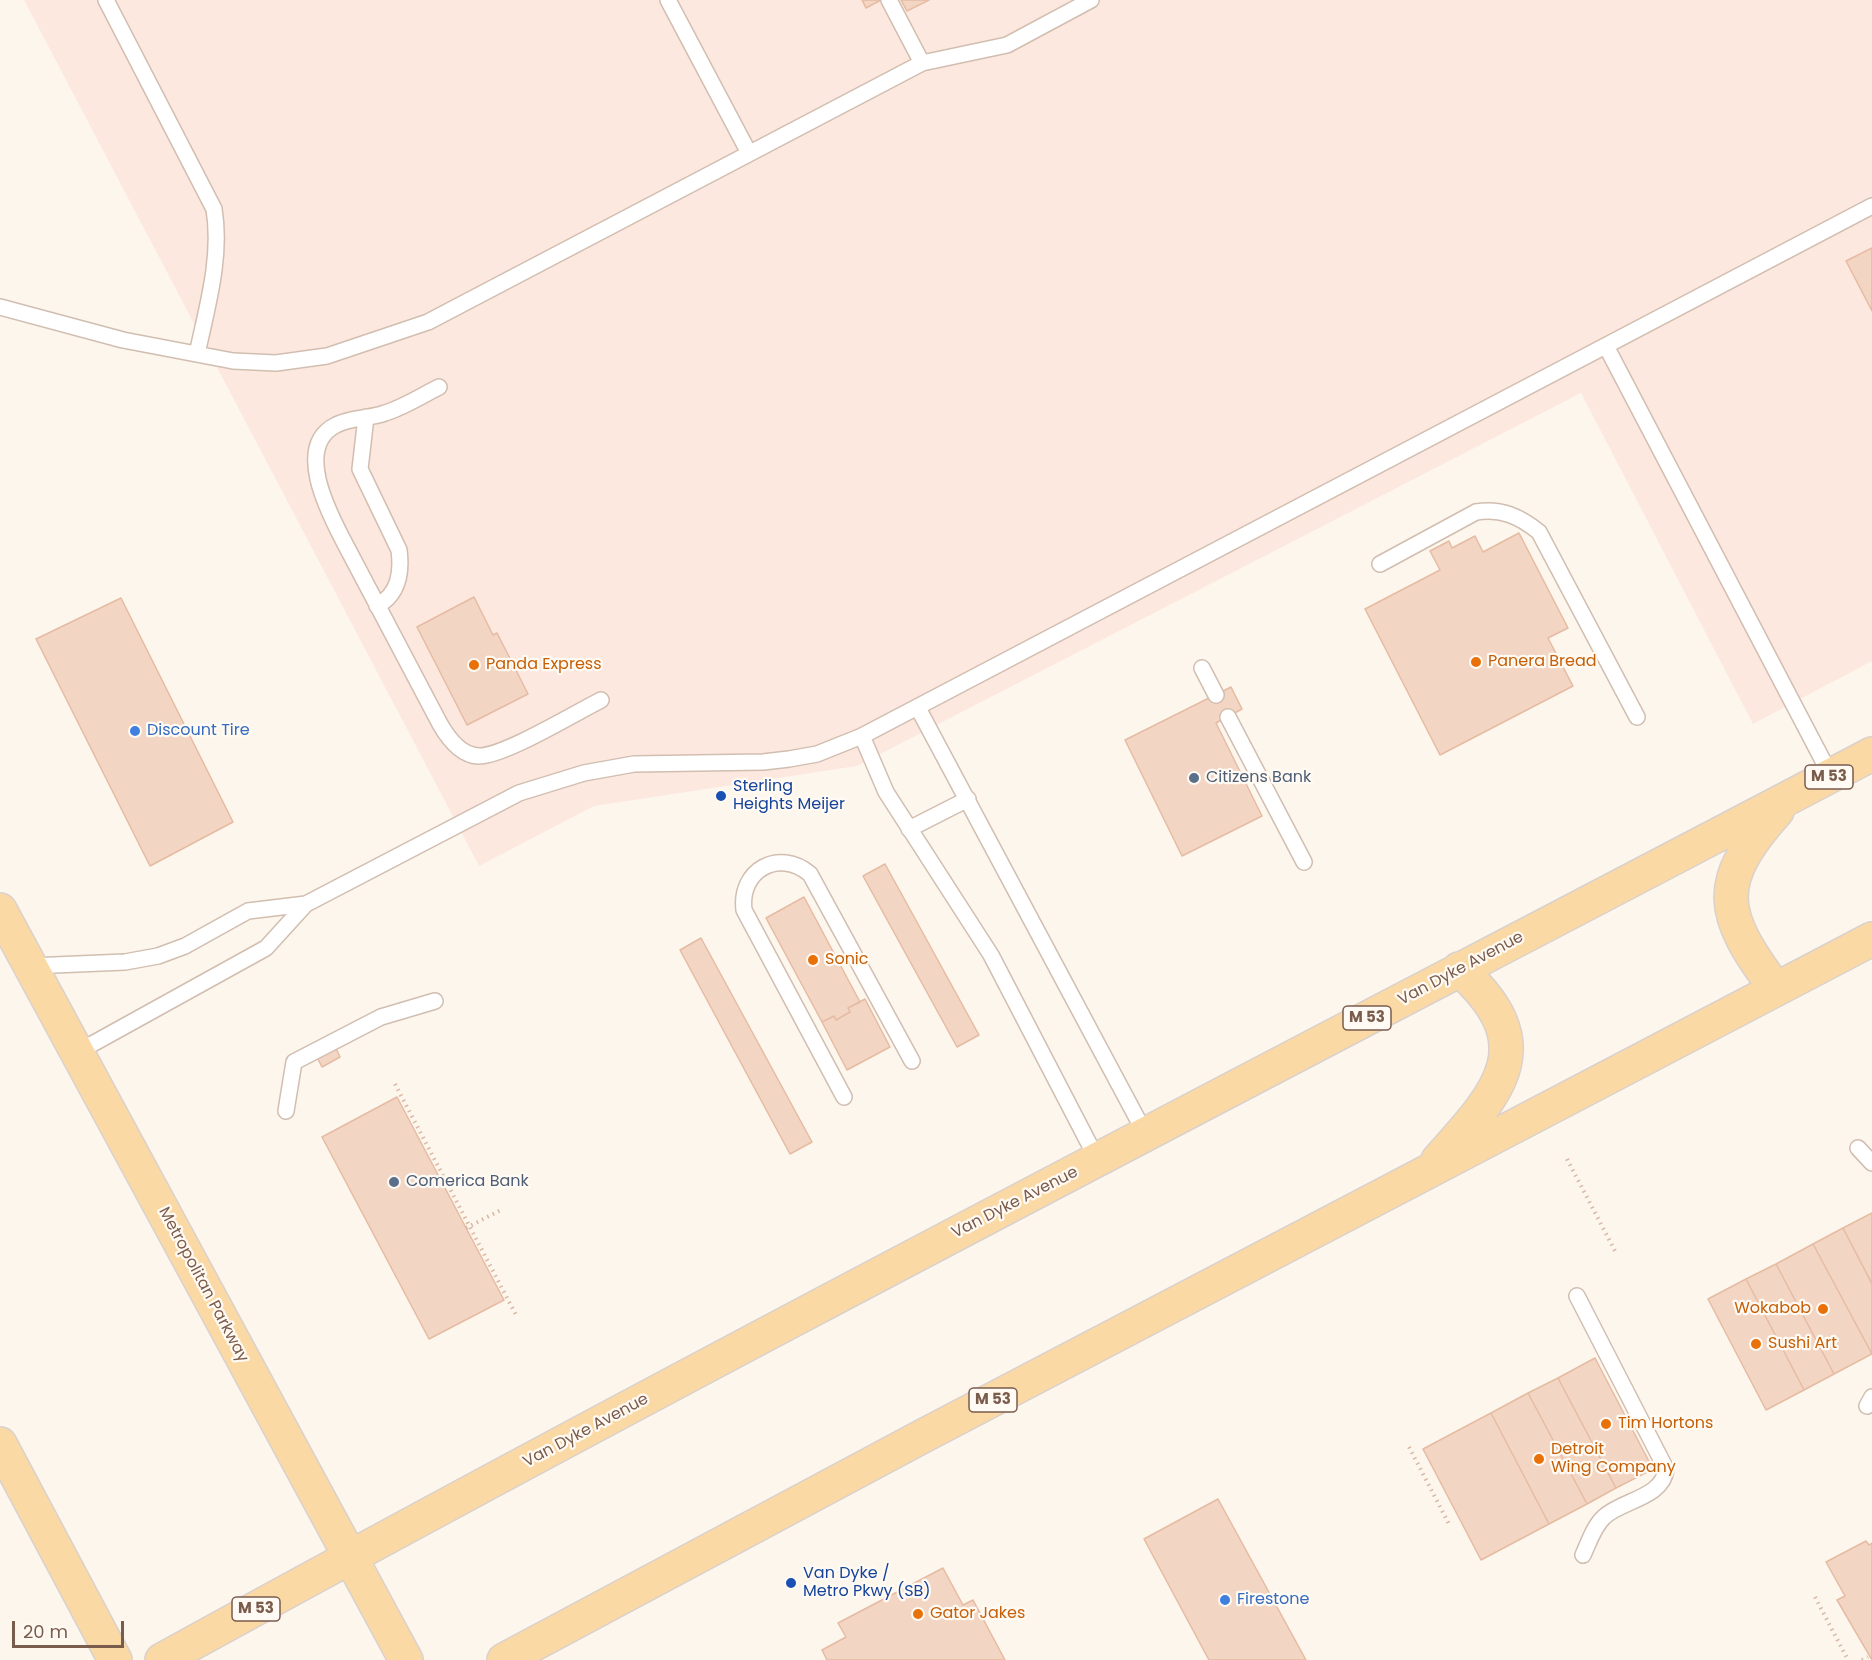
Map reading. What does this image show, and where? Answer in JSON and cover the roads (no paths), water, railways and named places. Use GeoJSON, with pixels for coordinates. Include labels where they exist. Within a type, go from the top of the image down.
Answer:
{"type":"FeatureCollection","features":[{"type":"Feature","properties":{"kind":"main road","name":"Van Dyke Avenue"},"geometry":{"type":"LineString","coordinates":[[162,1660],[949,1236],[1098,1161],[1459,969],[1786,801],[1872,754]]}},
{"type":"Feature","properties":{"kind":"main road"},"geometry":{"type":"LineString","coordinates":[[1776,989],[1760,967],[1734,921],[1729,897],[1737,865],[1757,833],[1786,801]]}},
{"type":"Feature","properties":{"kind":"main road","name":"Metropolitan Parkway"},"geometry":{"type":"LineString","coordinates":[[0,910],[405,1660]]}},
{"type":"Feature","properties":{"kind":"main road","name":"M 53"},"geometry":{"type":"LineString","coordinates":[[504,1660],[964,1414],[1423,1177],[1872,939]]}},
{"type":"Feature","properties":{"kind":"main road"},"geometry":{"type":"LineString","coordinates":[[1423,1177],[1480,1112],[1499,1080],[1506,1055],[1506,1033],[1498,1012],[1481,989],[1459,969]]}},
{"type":"Feature","properties":{"kind":"main road"},"geometry":{"type":"LineString","coordinates":[[0,1444],[115,1660]]}},
{"type":"Feature","properties":{"kind":"lane"},"geometry":{"type":"LineString","coordinates":[[105,0],[214,209],[217,228],[214,268],[197,354]]}},
{"type":"Feature","properties":{"kind":"lane"},"geometry":{"type":"LineString","coordinates":[[668,0],[749,153]]}},
{"type":"Feature","properties":{"kind":"lane"},"geometry":{"type":"LineString","coordinates":[[889,0],[922,63]]}},
{"type":"Feature","properties":{"kind":"lane"},"geometry":{"type":"LineString","coordinates":[[0,307],[123,340],[255,362],[305,360],[349,350],[409,330],[922,63],[1007,45],[1091,0]]}},
{"type":"Feature","properties":{"kind":"lane"},"geometry":{"type":"LineString","coordinates":[[76,1053],[266,948],[306,904],[490,806],[551,782],[633,764],[763,762],[789,759],[817,754],[862,736],[1872,206]]}},
{"type":"Feature","properties":{"kind":"lane"},"geometry":{"type":"LineString","coordinates":[[1606,346],[1831,776]]}},
{"type":"Feature","properties":{"kind":"lane"},"geometry":{"type":"LineString","coordinates":[[439,387],[400,408],[335,425],[323,434],[317,445],[315,462],[329,513],[377,606],[446,734],[462,750],[471,754],[479,756],[501,750],[601,700]]}},
{"type":"Feature","properties":{"kind":"lane"},"geometry":{"type":"LineString","coordinates":[[366,417],[360,469],[399,550],[401,564],[396,590],[389,600],[377,606]]}},
{"type":"Feature","properties":{"kind":"lane"},"geometry":{"type":"LineString","coordinates":[[1380,564],[1476,512],[1493,509],[1526,521],[1539,531],[1637,717]]}},
{"type":"Feature","properties":{"kind":"lane"},"geometry":{"type":"LineString","coordinates":[[1202,668],[1216,695]]}},
{"type":"Feature","properties":{"kind":"lane"},"geometry":{"type":"LineString","coordinates":[[918,708],[1146,1135]]}},
{"type":"Feature","properties":{"kind":"lane"},"geometry":{"type":"LineString","coordinates":[[1228,717],[1304,862]]}},
{"type":"Feature","properties":{"kind":"lane"},"geometry":{"type":"LineString","coordinates":[[862,736],[885,792],[990,955],[1098,1161]]}},
{"type":"Feature","properties":{"kind":"lane"},"geometry":{"type":"LineString","coordinates":[[909,829],[968,799]]}},
{"type":"Feature","properties":{"kind":"lane"},"geometry":{"type":"LineString","coordinates":[[844,1097],[744,910],[742,895],[748,879],[761,868],[780,862],[798,864],[810,874],[912,1062]]}},
{"type":"Feature","properties":{"kind":"lane"},"geometry":{"type":"LineString","coordinates":[[30,966],[125,962],[158,956],[185,945],[248,911],[306,904]]}},
{"type":"Feature","properties":{"kind":"lane"},"geometry":{"type":"LineString","coordinates":[[286,1111],[294,1062],[381,1017],[435,1001]]}},
{"type":"Feature","properties":{"kind":"lane"},"geometry":{"type":"LineString","coordinates":[[1858,1148],[1872,1162]]}},
{"type":"Feature","properties":{"kind":"lane"},"geometry":{"type":"LineString","coordinates":[[1577,1296],[1666,1469],[1665,1476],[1656,1488],[1602,1518],[1583,1555]]}},
{"type":"Feature","properties":{"kind":"place","name":"Panera Bread"},"geometry":{"type":"Point","coordinates":[1476,662]}},
{"type":"Feature","properties":{"kind":"place","name":"Panda Express"},"geometry":{"type":"Point","coordinates":[474,665]}},
{"type":"Feature","properties":{"kind":"place","name":"Discount Tire"},"geometry":{"type":"Point","coordinates":[135,731]}},
{"type":"Feature","properties":{"kind":"place","name":"Citizens Bank"},"geometry":{"type":"Point","coordinates":[1194,778]}},
{"type":"Feature","properties":{"kind":"place","name":"Sterling Heights Meijer"},"geometry":{"type":"Point","coordinates":[721,796]}},
{"type":"Feature","properties":{"kind":"place","name":"Sonic"},"geometry":{"type":"Point","coordinates":[813,960]}},
{"type":"Feature","properties":{"kind":"place","name":"Comerica Bank"},"geometry":{"type":"Point","coordinates":[394,1182]}},
{"type":"Feature","properties":{"kind":"place","name":"Wokabob"},"geometry":{"type":"Point","coordinates":[1823,1309]}},
{"type":"Feature","properties":{"kind":"place","name":"Sushi Art"},"geometry":{"type":"Point","coordinates":[1756,1344]}},
{"type":"Feature","properties":{"kind":"place","name":"Tim Hortons"},"geometry":{"type":"Point","coordinates":[1606,1424]}},
{"type":"Feature","properties":{"kind":"place","name":"Detroit Wing Company"},"geometry":{"type":"Point","coordinates":[1539,1459]}},
{"type":"Feature","properties":{"kind":"place","name":"Van Dyke / Metro Pkwy (SB)"},"geometry":{"type":"Point","coordinates":[791,1583]}},
{"type":"Feature","properties":{"kind":"place","name":"Firestone"},"geometry":{"type":"Point","coordinates":[1225,1600]}},
{"type":"Feature","properties":{"kind":"place","name":"Gator Jakes"},"geometry":{"type":"Point","coordinates":[918,1614]}}]}
